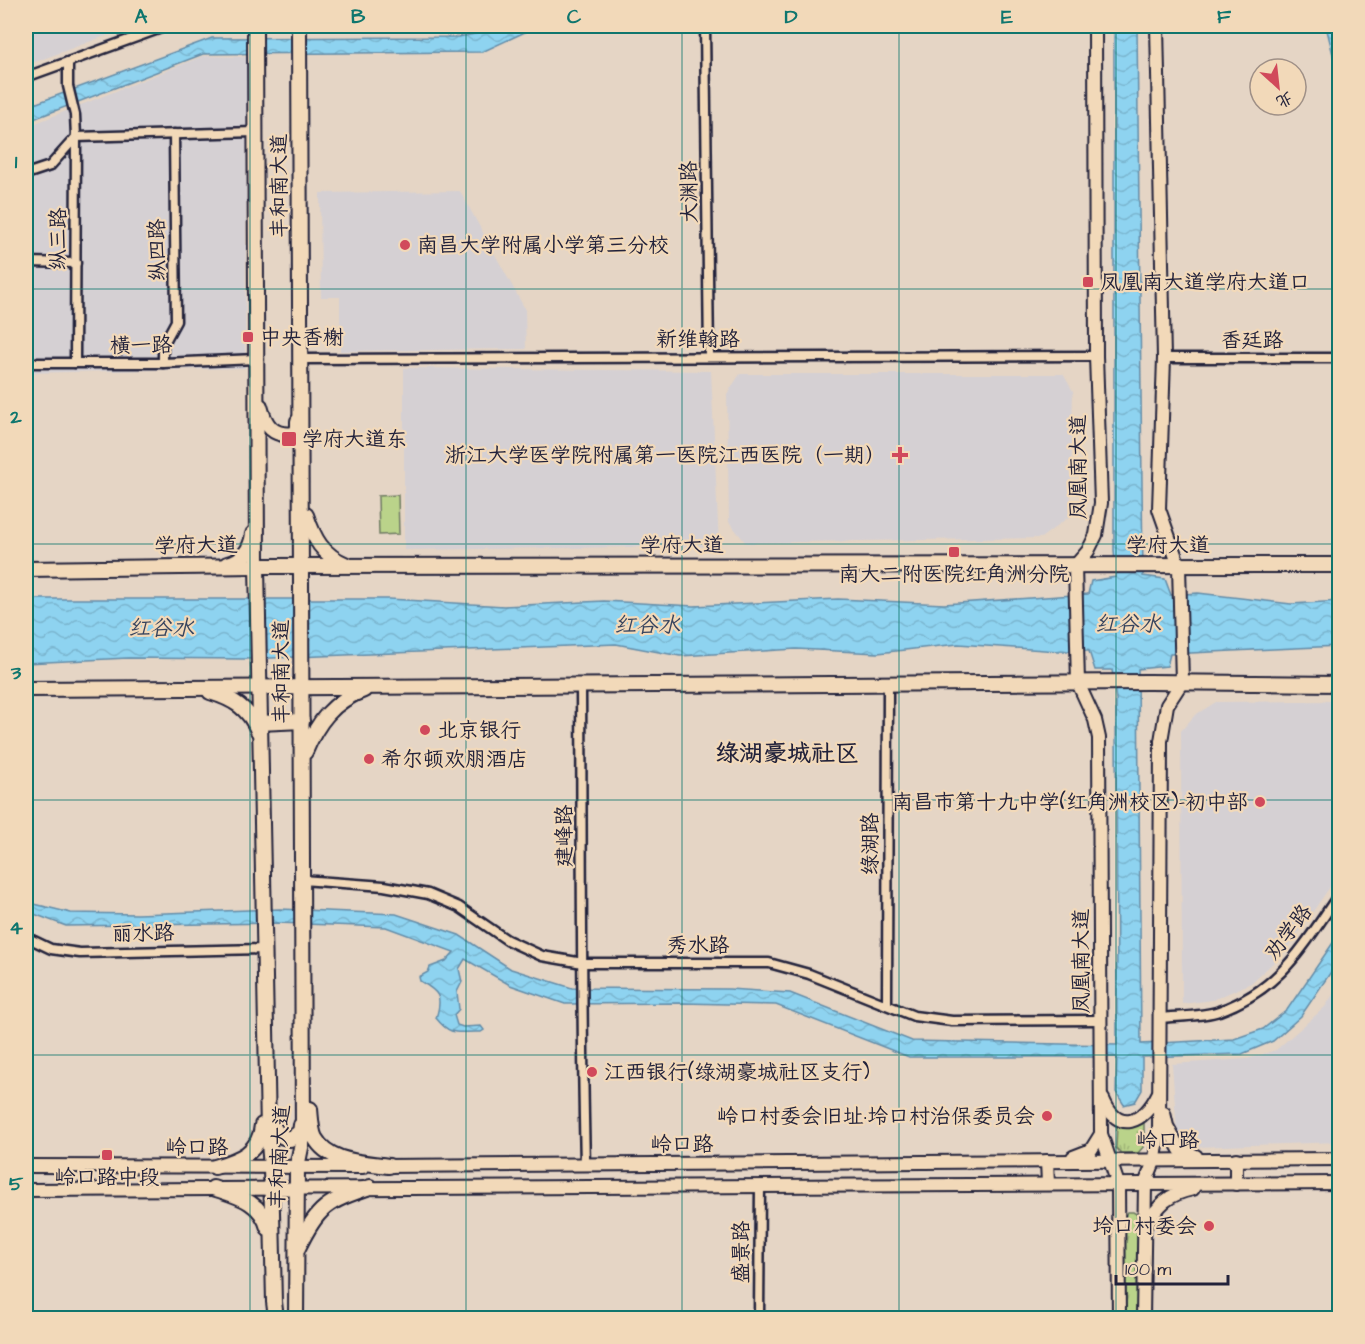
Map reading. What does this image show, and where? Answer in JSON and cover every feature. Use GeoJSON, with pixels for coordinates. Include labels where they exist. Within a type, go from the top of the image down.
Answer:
{"type":"FeatureCollection","features":[{"type":"Feature","properties":{"kind":"main road","name":"凤凰南大道"},"geometry":{"type":"LineString","coordinates":[[1095,26],[1096,356],[1101,503],[1096,535],[1088,551],[1076,566],[1076,589],[1078,683],[1095,720],[1099,738],[1101,1093]]}},
{"type":"Feature","properties":{"kind":"main road"},"geometry":{"type":"LineString","coordinates":[[1143,1318],[1144,1184],[1155,1160],[1159,1131],[1161,741],[1167,705],[1182,682],[1179,566],[1159,509],[1164,358],[1157,26]]}},
{"type":"Feature","properties":{"kind":"main road","name":"丰和南大道"},"geometry":{"type":"LineString","coordinates":[[296,1318],[297,1167],[303,1138],[299,28]]}},
{"type":"Feature","properties":{"kind":"main road","name":"丰和南大道"},"geometry":{"type":"LineString","coordinates":[[255,30],[257,566],[267,1109],[276,1318]]}},
{"type":"Feature","properties":{"kind":"main road"},"geometry":{"type":"LineString","coordinates":[[256,393],[262,416],[269,427],[285,435],[295,434],[298,428],[301,393]]}},
{"type":"Feature","properties":{"kind":"main road"},"geometry":{"type":"LineString","coordinates":[[301,501],[311,531],[321,547],[331,558],[351,567]]}},
{"type":"Feature","properties":{"kind":"main road"},"geometry":{"type":"LineString","coordinates":[[210,566],[232,563],[251,546],[257,508]]}},
{"type":"Feature","properties":{"kind":"main road","name":"学府大道"},"geometry":{"type":"LineString","coordinates":[[26,569],[210,566],[1340,565]]}},
{"type":"Feature","properties":{"kind":"main road"},"geometry":{"type":"LineString","coordinates":[[26,689],[197,688],[302,680],[374,687],[1108,682],[1340,684]]}},
{"type":"Feature","properties":{"kind":"main road"},"geometry":{"type":"LineString","coordinates":[[302,759],[314,731],[326,714],[342,700],[374,687]]}},
{"type":"Feature","properties":{"kind":"main road"},"geometry":{"type":"LineString","coordinates":[[197,688],[229,698],[242,706],[260,729],[302,721]]}},
{"type":"Feature","properties":{"kind":"main road"},"geometry":{"type":"LineString","coordinates":[[266,1040],[275,1081],[276,1132],[271,1168]]}},
{"type":"Feature","properties":{"kind":"main road"},"geometry":{"type":"LineString","coordinates":[[303,1068],[314,1137],[327,1153],[336,1157],[389,1166]]}},
{"type":"Feature","properties":{"kind":"main road"},"geometry":{"type":"LineString","coordinates":[[215,1167],[237,1160],[253,1149],[261,1138],[267,1072]]}},
{"type":"Feature","properties":{"kind":"main road"},"geometry":{"type":"LineString","coordinates":[[1101,1093],[1109,1112],[1116,1119],[1126,1121],[1144,1115],[1151,1108],[1159,1091]]}},
{"type":"Feature","properties":{"kind":"main road"},"geometry":{"type":"LineString","coordinates":[[1159,1091],[1167,1126],[1180,1150],[1204,1159]]}},
{"type":"Feature","properties":{"kind":"main road"},"geometry":{"type":"LineString","coordinates":[[1101,1093],[1101,1134],[1118,1184],[1119,1318]]}},
{"type":"Feature","properties":{"kind":"main road"},"geometry":{"type":"LineString","coordinates":[[267,1109],[276,1132],[283,1138],[294,1138],[300,1132],[303,1108]]}},
{"type":"Feature","properties":{"kind":"main road"},"geometry":{"type":"LineString","coordinates":[[1048,1184],[1051,1161],[1078,1156],[1091,1149],[1101,1134]]}},
{"type":"Feature","properties":{"kind":"main road"},"geometry":{"type":"LineString","coordinates":[[1236,1159],[1236,1184]]}},
{"type":"Feature","properties":{"kind":"main road","name":"岭口路"},"geometry":{"type":"LineString","coordinates":[[26,1166],[271,1168],[1340,1159]]}},
{"type":"Feature","properties":{"kind":"main road"},"geometry":{"type":"LineString","coordinates":[[1144,1227],[1160,1203],[1181,1191],[1214,1184]]}},
{"type":"Feature","properties":{"kind":"main road","name":"岭口路"},"geometry":{"type":"LineString","coordinates":[[26,1190],[1340,1184]]}},
{"type":"Feature","properties":{"kind":"main road"},"geometry":{"type":"LineString","coordinates":[[296,1253],[311,1222],[328,1204],[370,1187]]}},
{"type":"Feature","properties":{"kind":"main road"},"geometry":{"type":"LineString","coordinates":[[213,1188],[244,1197],[258,1208],[265,1216],[272,1242]]}},
{"type":"Feature","properties":{"kind":"street"},"geometry":{"type":"LineString","coordinates":[[26,77],[167,26]]}},
{"type":"Feature","properties":{"kind":"street","name":"大渊路"},"geometry":{"type":"LineString","coordinates":[[705,26],[709,357]]}},
{"type":"Feature","properties":{"kind":"street","name":"纵三路"},"geometry":{"type":"LineString","coordinates":[[68,62],[68,86],[75,115],[76,137],[75,363]]}},
{"type":"Feature","properties":{"kind":"street"},"geometry":{"type":"LineString","coordinates":[[26,174],[50,166],[76,137],[255,132]]}},
{"type":"Feature","properties":{"kind":"street","name":"纵四路"},"geometry":{"type":"LineString","coordinates":[[163,363],[163,345],[176,321],[174,134]]}},
{"type":"Feature","properties":{"kind":"street"},"geometry":{"type":"LineString","coordinates":[[26,262],[76,263]]}},
{"type":"Feature","properties":{"kind":"street","name":"新维翰路"},"geometry":{"type":"LineString","coordinates":[[301,359],[1096,356]]}},
{"type":"Feature","properties":{"kind":"street","name":"香廷路"},"geometry":{"type":"LineString","coordinates":[[1164,358],[1340,358]]}},
{"type":"Feature","properties":{"kind":"street","name":"横一路"},"geometry":{"type":"LineString","coordinates":[[26,363],[163,363],[256,359]]}},
{"type":"Feature","properties":{"kind":"street","name":"绿湖路"},"geometry":{"type":"LineString","coordinates":[[887,1004],[888,684]]}},
{"type":"Feature","properties":{"kind":"street","name":"建峰路"},"geometry":{"type":"LineString","coordinates":[[581,686],[585,1164]]}},
{"type":"Feature","properties":{"kind":"street","name":"秀水路"},"geometry":{"type":"LineString","coordinates":[[302,880],[384,886],[428,894],[459,907],[507,940],[542,956],[583,963],[769,963],[809,974],[914,1016],[952,1021],[1100,1020]]}},
{"type":"Feature","properties":{"kind":"street","name":"劝学路"},"geometry":{"type":"LineString","coordinates":[[1159,1018],[1218,1012],[1258,993],[1288,967],[1340,893]]}},
{"type":"Feature","properties":{"kind":"street","name":"丽水路"},"geometry":{"type":"LineString","coordinates":[[26,937],[51,949],[80,953],[265,949]]}},
{"type":"Feature","properties":{"kind":"street","name":"盛景路"},"geometry":{"type":"LineString","coordinates":[[759,1318],[760,1185]]}},
{"type":"Feature","properties":{"kind":"shaded area"},"geometry":{"type":"Polygon","coordinates":[[[26,26],[132,26],[35,62],[26,54],[26,26]]]}},
{"type":"Feature","properties":{"kind":"shaded area"},"geometry":{"type":"Polygon","coordinates":[[[203,56],[247,57],[245,368],[26,373],[26,127],[203,56]]]}},
{"type":"Feature","properties":{"kind":"shaded area","name":"南昌大学附属小学第三分校"},"geometry":{"type":"Polygon","coordinates":[[[460,191],[525,309],[526,349],[340,351],[340,297],[321,297],[320,193],[460,191]]]}},
{"type":"Feature","properties":{"kind":"shaded area"},"geometry":{"type":"Polygon","coordinates":[[[404,368],[711,371],[719,546],[404,550],[404,368]]]}},
{"type":"Feature","properties":{"kind":"shaded area","name":"浙江大学医学院附属第一医院江西医院（一期）"},"geometry":{"type":"Polygon","coordinates":[[[740,374],[1063,374],[1073,391],[1070,516],[1041,538],[746,543],[729,522],[727,394],[740,374]]]}},
{"type":"Feature","properties":{"kind":"shaded area","name":"南昌市第十九中学(红角洲校区)-初中部"},"geometry":{"type":"Polygon","coordinates":[[[1339,701],[1339,874],[1284,953],[1251,983],[1213,1000],[1182,1004],[1181,731],[1195,715],[1216,702],[1339,701]]]}},
{"type":"Feature","properties":{"kind":"shaded area"},"geometry":{"type":"Polygon","coordinates":[[[1339,985],[1339,1142],[1196,1147],[1177,1132],[1172,1064],[1247,1059],[1276,1050],[1325,1007],[1339,985]]]}},
{"type":"Feature","properties":{"kind":"shaded area"},"geometry":{"type":"Polygon","coordinates":[[[741,1311],[742,1318],[602,1318],[741,1311]]]}},
{"type":"Feature","properties":{"kind":"green space"},"geometry":{"type":"Polygon","coordinates":[[[398,495],[399,534],[379,535],[378,496],[398,495]]]}},
{"type":"Feature","properties":{"kind":"green space"},"geometry":{"type":"Polygon","coordinates":[[[1144,1121],[1144,1146],[1138,1153],[1121,1153],[1116,1148],[1117,1123],[1144,1121]]]}},
{"type":"Feature","properties":{"kind":"green space"},"geometry":{"type":"Polygon","coordinates":[[[1128,1212],[1138,1215],[1138,1318],[1123,1318],[1122,1218],[1128,1212]]]}},
{"type":"Feature","properties":{"kind":"water"},"geometry":{"type":"Polygon","coordinates":[[[504,26],[538,26],[482,52],[203,54],[26,122],[26,107],[212,38],[458,37],[492,31],[504,26]]]}},
{"type":"Feature","properties":{"kind":"water","name":"红谷水"},"geometry":{"type":"Polygon","coordinates":[[[1114,26],[1137,26],[1143,576],[1165,579],[1171,595],[1198,593],[1291,604],[1340,601],[1339,646],[1170,654],[1167,666],[1138,669],[1141,1044],[1234,1039],[1263,1029],[1287,1010],[1339,934],[1339,960],[1301,1016],[1273,1041],[1242,1054],[1142,1057],[1142,1090],[1135,1102],[1124,1105],[1116,1092],[1117,1057],[909,1057],[776,1005],[565,1004],[510,985],[465,959],[459,969],[462,982],[457,992],[459,1009],[454,1015],[457,1025],[481,1026],[484,1030],[481,1032],[451,1031],[436,1018],[438,995],[432,988],[420,981],[419,977],[428,972],[430,967],[446,961],[454,952],[386,927],[277,923],[66,926],[26,911],[26,902],[71,913],[138,914],[280,909],[396,914],[459,935],[511,969],[572,988],[729,989],[790,993],[912,1041],[1117,1045],[1116,700],[1112,670],[1095,670],[1089,651],[958,644],[878,653],[796,649],[680,656],[616,644],[246,659],[128,658],[26,663],[26,599],[389,599],[504,606],[604,601],[694,606],[838,599],[944,604],[1088,594],[1091,581],[1116,577],[1114,550],[1114,26]]]}},
{"type":"Feature","properties":{"kind":"water"},"geometry":{"type":"Polygon","coordinates":[[[1326,26],[1339,26],[1339,79],[1326,26]]]}},
{"type":"Feature","properties":{"kind":"place","name":"南昌大学附属小学第三分校"},"geometry":{"type":"Point","coordinates":[405,245]}},
{"type":"Feature","properties":{"kind":"place","name":"凤凰南大道学府大道口"},"geometry":{"type":"Point","coordinates":[1088,282]}},
{"type":"Feature","properties":{"kind":"place","name":"中央香榭"},"geometry":{"type":"Point","coordinates":[248,337]}},
{"type":"Feature","properties":{"kind":"place","name":"学府大道东"},"geometry":{"type":"Point","coordinates":[289,439]}},
{"type":"Feature","properties":{"kind":"place","name":"浙江大学医学院附属第一医院江西医院（一期）"},"geometry":{"type":"Point","coordinates":[900,455]}},
{"type":"Feature","properties":{"kind":"place","name":"南大二附医院红角洲分院"},"geometry":{"type":"Point","coordinates":[954,552]}},
{"type":"Feature","properties":{"kind":"place","name":"北京银行"},"geometry":{"type":"Point","coordinates":[425,730]}},
{"type":"Feature","properties":{"kind":"place","name":"希尔顿欢朋酒店"},"geometry":{"type":"Point","coordinates":[369,759]}},
{"type":"Feature","properties":{"kind":"place","name":"南昌市第十九中学(红角洲校区)-初中部"},"geometry":{"type":"Point","coordinates":[1260,802]}},
{"type":"Feature","properties":{"kind":"place","name":"江西银行(绿湖豪城社区支行)"},"geometry":{"type":"Point","coordinates":[592,1072]}},
{"type":"Feature","properties":{"kind":"place","name":"岭口村委会旧址·坽口村治保委员会"},"geometry":{"type":"Point","coordinates":[1047,1116]}},
{"type":"Feature","properties":{"kind":"place","name":"岭口路中段"},"geometry":{"type":"Point","coordinates":[107,1155]}},
{"type":"Feature","properties":{"kind":"place","name":"坽口村委会"},"geometry":{"type":"Point","coordinates":[1209,1226]}},
{"type":"Feature","properties":{"kind":"district","name":"绿湖豪城社区"},"geometry":{"type":"Point","coordinates":[787,753]}}]}
